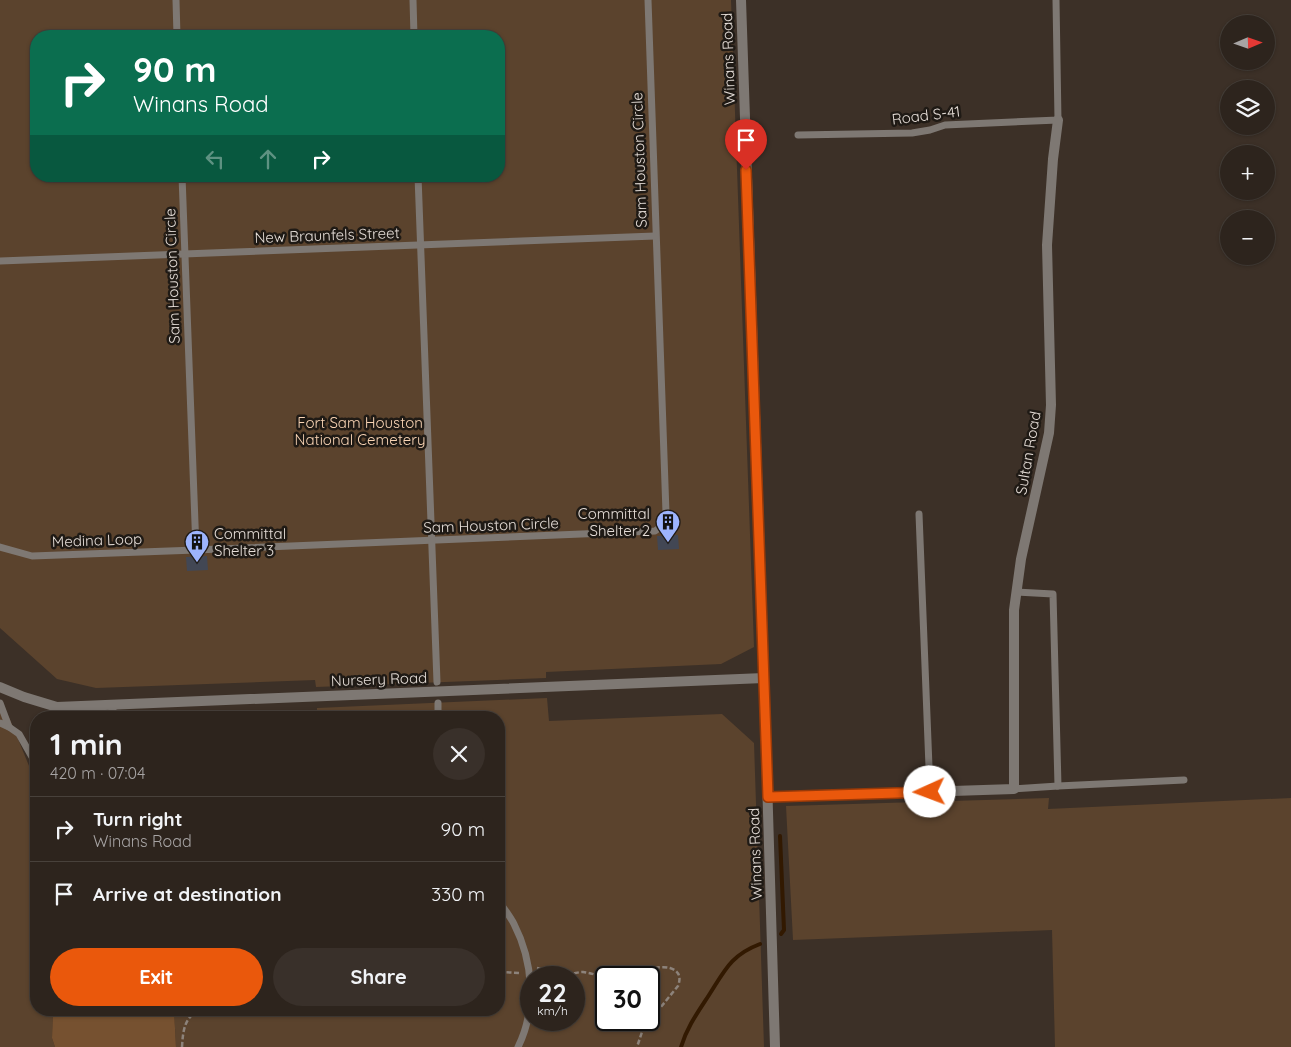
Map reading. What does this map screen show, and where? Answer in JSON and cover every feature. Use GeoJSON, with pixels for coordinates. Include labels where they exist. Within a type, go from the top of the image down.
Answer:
{"type":"FeatureCollection","features":[{"type":"Feature","properties":{"kind":"street","name":"Winans Road"},"geometry":{"type":"LineString","coordinates":[[742,0],[775,1047]]}},
{"type":"Feature","properties":{"kind":"street","name":"Sultan Road"},"geometry":{"type":"LineString","coordinates":[[1014,789],[1014,610],[1021,558],[1049,433],[1052,404],[1047,245],[1053,159],[1058,120]]}},
{"type":"Feature","properties":{"kind":"street","name":"Nursery Road"},"geometry":{"type":"LineString","coordinates":[[0,687],[57,707],[764,678]]}},
{"type":"Feature","properties":{"kind":"street"},"geometry":{"type":"LineString","coordinates":[[768,797],[1014,789]]}},
{"type":"Feature","properties":{"kind":"lane"},"geometry":{"type":"LineString","coordinates":[[176,0],[177,30]]}},
{"type":"Feature","properties":{"kind":"lane"},"geometry":{"type":"LineString","coordinates":[[413,0],[414,30]]}},
{"type":"Feature","properties":{"kind":"lane","name":"Sam Houston Circle"},"geometry":{"type":"LineString","coordinates":[[182,182],[196,550],[648,533],[655,531],[662,526],[666,512],[648,0]]}},
{"type":"Feature","properties":{"kind":"lane"},"geometry":{"type":"LineString","coordinates":[[1056,0],[1058,120]]}},
{"type":"Feature","properties":{"kind":"lane","name":"Road S-41"},"geometry":{"type":"LineString","coordinates":[[798,135],[912,133],[944,125],[1058,120]]}},
{"type":"Feature","properties":{"kind":"lane"},"geometry":{"type":"LineString","coordinates":[[418,182],[437,682]]}},
{"type":"Feature","properties":{"kind":"lane","name":"New Braunfels Street"},"geometry":{"type":"LineString","coordinates":[[0,261],[655,236]]}},
{"type":"Feature","properties":{"kind":"lane"},"geometry":{"type":"LineString","coordinates":[[919,514],[930,792]]}},
{"type":"Feature","properties":{"kind":"lane","name":"Medina Loop"},"geometry":{"type":"LineString","coordinates":[[0,547],[32,556],[196,550]]}},
{"type":"Feature","properties":{"kind":"lane"},"geometry":{"type":"LineString","coordinates":[[1016,592],[1053,594],[1058,786]]}},
{"type":"Feature","properties":{"kind":"lane"},"geometry":{"type":"LineString","coordinates":[[0,703],[9,727]]}},
{"type":"Feature","properties":{"kind":"lane"},"geometry":{"type":"LineString","coordinates":[[438,703],[438,711]]}},
{"type":"Feature","properties":{"kind":"lane"},"geometry":{"type":"LineString","coordinates":[[110,705],[113,711]]}},
{"type":"Feature","properties":{"kind":"lane"},"geometry":{"type":"LineString","coordinates":[[0,723],[19,734],[30,753]]}},
{"type":"Feature","properties":{"kind":"lane"},"geometry":{"type":"LineString","coordinates":[[1014,789],[1184,780]]}},
{"type":"Feature","properties":{"kind":"lane"},"geometry":{"type":"LineString","coordinates":[[505,909],[514,922],[528,966]]}},
{"type":"Feature","properties":{"kind":"lane"},"geometry":{"type":"LineString","coordinates":[[518,1047],[524,1031]]}},
{"type":"Feature","properties":{"kind":"path"},"geometry":{"type":"LineString","coordinates":[[585,972],[604,978],[669,968],[679,974],[681,979],[678,986],[643,1029],[637,1047]]}},
{"type":"Feature","properties":{"kind":"path"},"geometry":{"type":"LineString","coordinates":[[505,972],[520,971]]}},
{"type":"Feature","properties":{"kind":"path"},"geometry":{"type":"LineString","coordinates":[[182,1047],[183,1030],[191,1016]]}},
{"type":"Feature","properties":{"kind":"green space","name":"Fort Sam Houston National Cemetery"},"geometry":{"type":"Polygon","coordinates":[[[0,0],[731,0],[754,647],[721,664],[546,672],[546,678],[316,687],[315,680],[96,688],[57,679],[0,628],[0,0]]]}},
{"type":"Feature","properties":{"kind":"green space"},"geometry":{"type":"Polygon","coordinates":[[[547,698],[549,721],[722,714],[754,743],[764,1047],[176,1047],[174,1016],[505,1016],[505,711],[317,711],[317,708],[547,698]]]}},
{"type":"Feature","properties":{"kind":"green space"},"geometry":{"type":"Polygon","coordinates":[[[0,709],[9,717],[30,768],[30,1016],[53,1016],[52,1038],[55,1047],[0,1047],[0,709]]]}},
{"type":"Feature","properties":{"kind":"green space"},"geometry":{"type":"Polygon","coordinates":[[[1049,798],[1048,809],[1291,798],[1291,1047],[1055,1047],[1052,930],[793,940],[786,806],[1049,798]]]}},
{"type":"Feature","properties":{"kind":"shaded area"},"geometry":{"type":"Polygon","coordinates":[[[53,1016],[174,1016],[176,1047],[55,1047],[52,1038],[53,1016]]]}},
{"type":"Feature","properties":{"kind":"building","name":"Committal Shelter 2"},"geometry":{"type":"Polygon","coordinates":[[[678,535],[679,549],[658,550],[657,536],[678,535]]]}},
{"type":"Feature","properties":{"kind":"building","name":"Committal Shelter 3"},"geometry":{"type":"Polygon","coordinates":[[[207,556],[208,570],[187,571],[186,557],[207,556]]]}},
{"type":"Feature","properties":{"kind":"waterway"},"geometry":{"type":"LineString","coordinates":[[780,836],[784,930],[781,934]]}},
{"type":"Feature","properties":{"kind":"waterway"},"geometry":{"type":"LineString","coordinates":[[681,1047],[693,1020],[730,964],[742,953],[760,944]]}},
{"type":"Feature","properties":{"kind":"place","name":"Committal Shelter 2"},"geometry":{"type":"Point","coordinates":[668,543]}},
{"type":"Feature","properties":{"kind":"place","name":"Committal Shelter 3"},"geometry":{"type":"Point","coordinates":[197,563]}},
{"type":"Feature","properties":{"kind":"route"},"geometry":{"type":"LineString","coordinates":[[746,170],[768,797],[930,792]]}}]}
